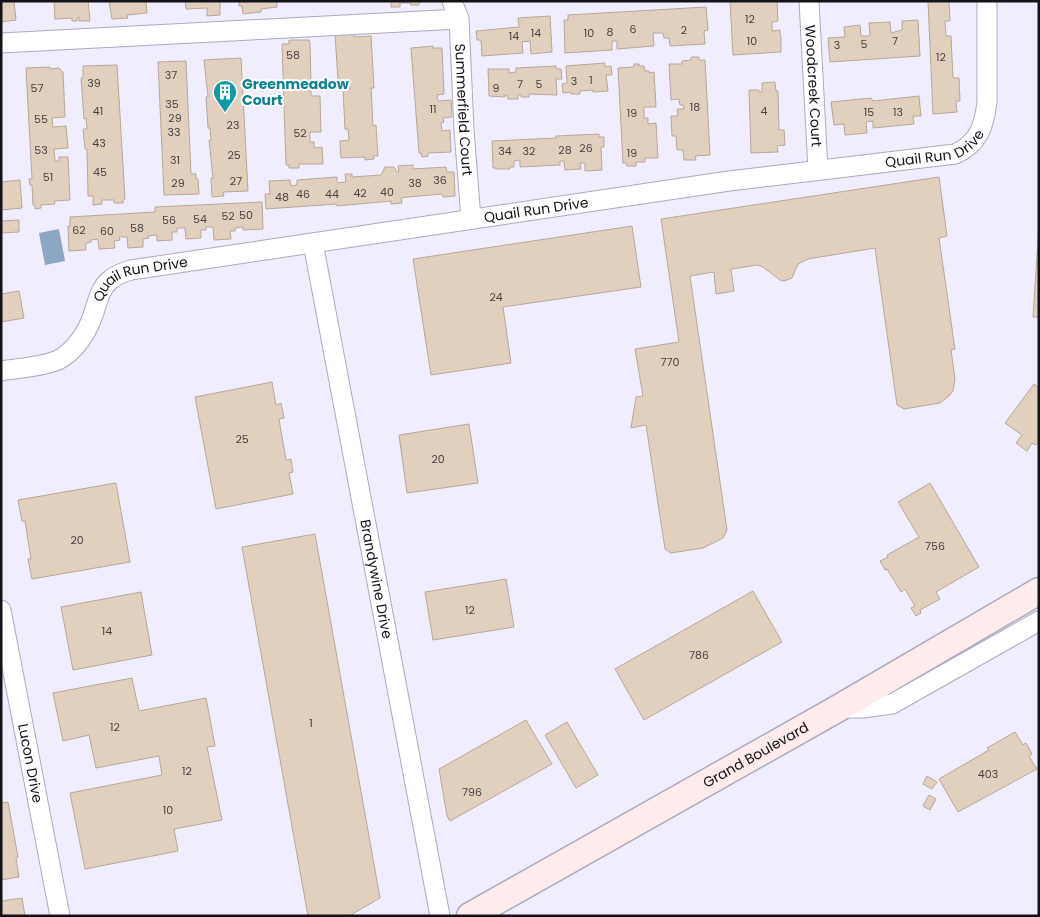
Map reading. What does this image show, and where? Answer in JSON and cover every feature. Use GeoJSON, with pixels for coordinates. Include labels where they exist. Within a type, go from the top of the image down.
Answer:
{"type":"FeatureCollection","features":[{"type":"Feature","properties":{"kind":"street","name":"Summerfield Court"},"geometry":{"type":"LineString","coordinates":[[452,1],[459,19],[464,130],[472,219]]}},
{"type":"Feature","properties":{"kind":"street","name":"Woodcreek Court"},"geometry":{"type":"LineString","coordinates":[[809,1],[818,170]]}},
{"type":"Feature","properties":{"kind":"street","name":"Quail Run Drive"},"geometry":{"type":"LineString","coordinates":[[1,371],[51,362],[60,359],[70,352],[84,335],[92,319],[99,296],[109,281],[131,270],[729,181],[955,154],[971,145],[985,118],[987,102],[987,1]]}},
{"type":"Feature","properties":{"kind":"street"},"geometry":{"type":"LineString","coordinates":[[1,43],[459,19]]}},
{"type":"Feature","properties":{"kind":"street","name":"Brandywine Drive"},"geometry":{"type":"LineString","coordinates":[[313,243],[440,916]]}},
{"type":"Feature","properties":{"kind":"street","name":"Grand Boulevard"},"geometry":{"type":"LineString","coordinates":[[470,916],[1039,591]]}},
{"type":"Feature","properties":{"kind":"street","name":"Lucon Drive"},"geometry":{"type":"LineString","coordinates":[[1,610],[60,916]]}},
{"type":"Feature","properties":{"kind":"street"},"geometry":{"type":"LineString","coordinates":[[837,708],[862,708],[892,704],[1039,621]]}},
{"type":"Feature","properties":{"kind":"water"},"geometry":{"type":"Polygon","coordinates":[[[59,229],[65,261],[45,265],[39,233],[59,229]]]}},
{"type":"Feature","properties":{"kind":"building"},"geometry":{"type":"Polygon","coordinates":[[[1,1],[14,1],[16,20],[1,22],[1,1]]]}},
{"type":"Feature","properties":{"kind":"building"},"geometry":{"type":"Polygon","coordinates":[[[54,1],[88,1],[90,21],[79,21],[79,17],[77,21],[72,21],[72,18],[55,19],[54,1]]]}},
{"type":"Feature","properties":{"kind":"building"},"geometry":{"type":"Polygon","coordinates":[[[109,1],[146,1],[147,13],[127,15],[128,18],[112,19],[109,1]]]}},
{"type":"Feature","properties":{"kind":"building"},"geometry":{"type":"Polygon","coordinates":[[[185,1],[220,1],[220,15],[207,16],[207,8],[186,9],[185,1]]]}},
{"type":"Feature","properties":{"kind":"building"},"geometry":{"type":"Polygon","coordinates":[[[239,1],[277,1],[277,7],[261,9],[261,12],[243,14],[239,1]]]}},
{"type":"Feature","properties":{"kind":"building"},"geometry":{"type":"Polygon","coordinates":[[[391,1],[424,1],[419,2],[419,5],[400,3],[400,7],[391,7],[391,1]]]}},
{"type":"Feature","properties":{"kind":"building"},"geometry":{"type":"Polygon","coordinates":[[[730,1],[777,1],[778,21],[772,22],[772,31],[780,30],[781,52],[733,55],[730,1]]]}},
{"type":"Feature","properties":{"kind":"building"},"geometry":{"type":"Polygon","coordinates":[[[928,1],[949,1],[950,21],[945,21],[946,36],[951,36],[953,78],[959,78],[960,101],[956,101],[957,112],[933,114],[928,1]]]}},
{"type":"Feature","properties":{"kind":"building"},"geometry":{"type":"Polygon","coordinates":[[[706,7],[708,30],[704,31],[705,44],[670,46],[669,38],[664,38],[663,33],[653,33],[654,46],[617,49],[617,41],[612,41],[612,50],[565,53],[564,20],[568,20],[568,15],[706,7]]]}},
{"type":"Feature","properties":{"kind":"building"},"geometry":{"type":"Polygon","coordinates":[[[550,16],[552,52],[531,54],[530,41],[522,42],[523,53],[482,56],[481,40],[477,40],[476,31],[519,27],[518,18],[550,16]]]}},
{"type":"Feature","properties":{"kind":"building"},"geometry":{"type":"Polygon","coordinates":[[[918,20],[920,56],[830,62],[828,38],[845,37],[844,27],[860,25],[861,36],[870,36],[869,23],[890,22],[891,33],[902,30],[902,21],[918,20]]]}},
{"type":"Feature","properties":{"kind":"building"},"geometry":{"type":"Polygon","coordinates":[[[354,33],[354,37],[371,36],[374,88],[371,88],[373,126],[376,125],[378,156],[373,156],[374,159],[365,160],[365,157],[341,158],[340,141],[349,140],[348,129],[345,129],[343,89],[350,89],[349,80],[338,80],[335,34],[354,33]]]}},
{"type":"Feature","properties":{"kind":"building"},"geometry":{"type":"Polygon","coordinates":[[[289,40],[309,40],[310,43],[311,83],[307,83],[307,90],[311,90],[311,96],[320,96],[321,132],[310,132],[310,142],[314,142],[314,148],[322,147],[323,164],[299,164],[299,168],[289,168],[289,165],[286,165],[282,44],[289,44],[289,40]]]}},
{"type":"Feature","properties":{"kind":"building"},"geometry":{"type":"Polygon","coordinates":[[[433,46],[433,48],[442,48],[444,94],[437,95],[438,101],[451,100],[452,117],[443,118],[444,122],[441,123],[442,131],[450,130],[451,152],[428,153],[428,156],[422,157],[421,153],[419,153],[411,48],[433,46]]]}},
{"type":"Feature","properties":{"kind":"building"},"geometry":{"type":"Polygon","coordinates":[[[691,57],[699,57],[699,60],[705,60],[710,155],[695,156],[696,160],[684,160],[683,150],[677,150],[676,136],[672,136],[671,116],[678,116],[677,109],[684,109],[683,105],[680,105],[679,99],[671,100],[669,64],[682,64],[682,61],[691,60],[691,57]]]}},
{"type":"Feature","properties":{"kind":"building","name":"Greenmeadow Court"},"geometry":{"type":"Polygon","coordinates":[[[241,58],[248,191],[223,192],[224,196],[212,197],[211,178],[213,178],[209,140],[211,140],[210,128],[208,128],[206,97],[208,97],[204,60],[241,58]]]}},
{"type":"Feature","properties":{"kind":"building"},"geometry":{"type":"Polygon","coordinates":[[[186,61],[191,174],[196,174],[196,179],[198,179],[199,194],[164,195],[158,62],[186,61]]]}},
{"type":"Feature","properties":{"kind":"building"},"geometry":{"type":"Polygon","coordinates":[[[605,63],[605,67],[611,66],[612,75],[606,75],[608,91],[580,91],[580,94],[563,93],[562,84],[567,83],[566,66],[605,63]]]}},
{"type":"Feature","properties":{"kind":"building"},"geometry":{"type":"Polygon","coordinates":[[[634,64],[644,66],[645,71],[649,71],[649,73],[654,72],[656,107],[644,107],[644,118],[648,118],[648,124],[656,123],[658,158],[645,158],[645,162],[636,162],[636,166],[627,166],[626,163],[623,163],[618,68],[634,67],[634,64]]]}},
{"type":"Feature","properties":{"kind":"building"},"geometry":{"type":"Polygon","coordinates":[[[117,65],[125,199],[123,203],[114,203],[114,200],[102,200],[102,204],[93,205],[93,196],[88,196],[87,149],[85,149],[83,129],[87,129],[86,118],[84,119],[81,78],[83,78],[83,66],[117,65]]]}},
{"type":"Feature","properties":{"kind":"building"},"geometry":{"type":"Polygon","coordinates":[[[556,66],[556,69],[561,69],[562,79],[556,79],[557,95],[529,94],[529,97],[521,97],[521,95],[518,95],[518,99],[508,99],[507,95],[505,97],[489,96],[488,69],[509,69],[509,73],[516,72],[516,68],[556,66]]]}},
{"type":"Feature","properties":{"kind":"building"},"geometry":{"type":"Polygon","coordinates":[[[50,67],[50,69],[59,68],[63,72],[65,117],[52,118],[53,127],[66,126],[68,148],[54,149],[55,161],[59,161],[59,157],[68,157],[70,200],[54,201],[55,204],[41,205],[41,208],[35,209],[32,185],[30,185],[29,179],[32,179],[26,68],[50,67]]]}},
{"type":"Feature","properties":{"kind":"building"},"geometry":{"type":"Polygon","coordinates":[[[775,82],[776,91],[778,91],[779,130],[784,130],[785,145],[777,146],[778,152],[751,153],[749,90],[759,90],[759,92],[762,92],[762,83],[775,82]]]}},
{"type":"Feature","properties":{"kind":"building"},"geometry":{"type":"Polygon","coordinates":[[[919,96],[921,116],[913,116],[914,124],[873,128],[873,121],[866,122],[867,133],[845,135],[844,124],[834,125],[831,102],[871,98],[873,101],[919,96]]]}},
{"type":"Feature","properties":{"kind":"building"},"geometry":{"type":"Polygon","coordinates":[[[599,134],[599,137],[604,137],[604,147],[601,147],[602,170],[585,171],[585,163],[580,163],[581,169],[565,170],[564,161],[560,161],[560,165],[520,167],[520,160],[514,161],[514,167],[510,167],[510,169],[493,168],[492,141],[599,134]]]}},
{"type":"Feature","properties":{"kind":"building"},"geometry":{"type":"Polygon","coordinates":[[[413,165],[413,169],[446,167],[447,172],[454,172],[455,196],[443,197],[442,194],[408,197],[401,198],[402,203],[391,204],[391,201],[337,206],[337,204],[266,209],[265,194],[270,194],[269,181],[290,180],[291,186],[297,185],[297,180],[337,177],[337,183],[346,182],[345,174],[352,174],[352,177],[381,175],[385,167],[394,167],[399,172],[398,166],[413,165]]]}},
{"type":"Feature","properties":{"kind":"building"},"geometry":{"type":"Polygon","coordinates":[[[939,177],[947,236],[939,238],[955,349],[951,350],[955,379],[953,391],[940,403],[904,409],[897,405],[875,248],[808,259],[798,264],[792,278],[784,281],[757,265],[731,269],[734,291],[716,294],[714,272],[690,276],[727,530],[723,538],[703,548],[671,553],[665,549],[646,425],[631,428],[636,397],[643,396],[635,349],[679,342],[661,219],[939,177]]]}},
{"type":"Feature","properties":{"kind":"building"},"geometry":{"type":"Polygon","coordinates":[[[20,180],[22,208],[1,210],[1,182],[20,180]]]}},
{"type":"Feature","properties":{"kind":"building"},"geometry":{"type":"Polygon","coordinates":[[[262,202],[263,229],[243,230],[243,227],[235,228],[235,231],[230,231],[231,239],[214,240],[213,227],[206,227],[206,230],[201,230],[201,238],[186,239],[185,228],[177,228],[177,232],[172,232],[172,240],[157,241],[157,235],[148,236],[149,238],[143,239],[143,247],[128,248],[127,237],[119,237],[120,240],[114,241],[115,248],[99,249],[98,239],[86,243],[86,250],[69,251],[68,226],[70,226],[70,217],[155,212],[155,207],[262,202]]]}},
{"type":"Feature","properties":{"kind":"building"},"geometry":{"type":"Polygon","coordinates":[[[19,220],[19,232],[1,233],[1,221],[19,220]]]}},
{"type":"Feature","properties":{"kind":"building"},"geometry":{"type":"Polygon","coordinates":[[[1039,225],[1039,317],[1033,317],[1039,225]]]}},
{"type":"Feature","properties":{"kind":"building"},"geometry":{"type":"Polygon","coordinates":[[[632,226],[641,287],[503,307],[511,363],[431,375],[413,259],[632,226]]]}},
{"type":"Feature","properties":{"kind":"building"},"geometry":{"type":"Polygon","coordinates":[[[19,291],[24,318],[1,322],[1,294],[19,291]]]}},
{"type":"Feature","properties":{"kind":"building"},"geometry":{"type":"Polygon","coordinates":[[[272,382],[276,405],[281,403],[284,418],[279,419],[286,460],[291,459],[293,472],[289,473],[293,494],[216,509],[195,397],[272,382]]]}},
{"type":"Feature","properties":{"kind":"building"},"geometry":{"type":"Polygon","coordinates":[[[1034,384],[1039,388],[1039,442],[1036,445],[1032,443],[1027,451],[1016,443],[1022,435],[1005,423],[1034,384]]]}},
{"type":"Feature","properties":{"kind":"building"},"geometry":{"type":"Polygon","coordinates":[[[469,424],[478,483],[407,493],[399,435],[469,424]]]}},
{"type":"Feature","properties":{"kind":"building"},"geometry":{"type":"Polygon","coordinates":[[[116,483],[130,562],[32,579],[28,559],[31,559],[25,521],[22,521],[18,500],[116,483]]]}},
{"type":"Feature","properties":{"kind":"building"},"geometry":{"type":"Polygon","coordinates":[[[930,483],[979,567],[936,592],[940,599],[920,610],[921,613],[916,616],[911,608],[915,606],[905,589],[901,592],[880,561],[919,537],[898,502],[930,483]]]}},
{"type":"Feature","properties":{"kind":"building"},"geometry":{"type":"Polygon","coordinates":[[[315,534],[380,898],[349,916],[308,916],[242,547],[315,534]]]}},
{"type":"Feature","properties":{"kind":"building"},"geometry":{"type":"Polygon","coordinates":[[[506,579],[514,627],[433,640],[425,592],[506,579]]]}},
{"type":"Feature","properties":{"kind":"building"},"geometry":{"type":"Polygon","coordinates":[[[753,591],[782,642],[644,720],[615,669],[753,591]]]}},
{"type":"Feature","properties":{"kind":"building"},"geometry":{"type":"Polygon","coordinates":[[[141,592],[152,655],[73,670],[61,607],[141,592]]]}},
{"type":"Feature","properties":{"kind":"building"},"geometry":{"type":"Polygon","coordinates":[[[132,678],[139,711],[206,698],[215,746],[207,747],[222,820],[174,829],[178,851],[85,869],[70,793],[162,775],[159,756],[96,768],[89,735],[63,741],[53,693],[132,678]]]}},
{"type":"Feature","properties":{"kind":"building"},"geometry":{"type":"Polygon","coordinates":[[[526,720],[552,764],[450,821],[447,816],[439,769],[526,720]]]}},
{"type":"Feature","properties":{"kind":"building"},"geometry":{"type":"Polygon","coordinates":[[[567,722],[598,775],[576,788],[545,735],[567,722]]]}},
{"type":"Feature","properties":{"kind":"building"},"geometry":{"type":"Polygon","coordinates":[[[1015,732],[1023,745],[1026,743],[1032,754],[1029,756],[1037,769],[958,812],[939,779],[989,750],[987,748],[1015,732]]]}},
{"type":"Feature","properties":{"kind":"building"},"geometry":{"type":"Polygon","coordinates":[[[927,776],[937,782],[932,789],[923,784],[927,776]]]}},
{"type":"Feature","properties":{"kind":"building"},"geometry":{"type":"Polygon","coordinates":[[[929,795],[936,799],[930,810],[923,806],[929,795]]]}},
{"type":"Feature","properties":{"kind":"building"},"geometry":{"type":"Polygon","coordinates":[[[8,802],[18,857],[16,858],[19,877],[1,880],[1,803],[8,802]]]}},
{"type":"Feature","properties":{"kind":"building"},"geometry":{"type":"Polygon","coordinates":[[[22,898],[25,916],[1,916],[1,901],[22,898]]]}},
{"type":"Feature","properties":{"kind":"place","name":"Greenmeadow Court"},"geometry":{"type":"Point","coordinates":[225,113]}}]}
